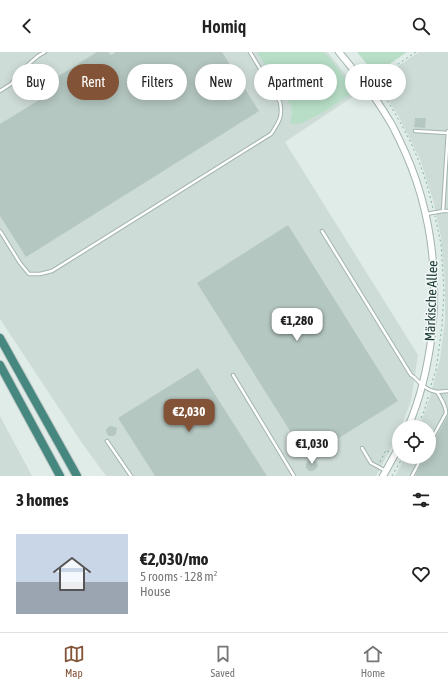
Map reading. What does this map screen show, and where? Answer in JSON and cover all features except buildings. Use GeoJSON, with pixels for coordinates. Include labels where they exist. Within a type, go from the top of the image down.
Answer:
{"type":"FeatureCollection","features":[{"type":"Feature","properties":{"kind":"highway"},"geometry":{"type":"LineString","coordinates":[[0,338],[77,476]]}},
{"type":"Feature","properties":{"kind":"highway"},"geometry":{"type":"LineString","coordinates":[[0,365],[60,476]]}},
{"type":"Feature","properties":{"kind":"street","name":"Märkische Allee"},"geometry":{"type":"LineString","coordinates":[[338,52],[368,88],[390,120],[410,163],[426,214],[430,234],[435,284],[429,359],[410,420]]}},
{"type":"Feature","properties":{"kind":"street"},"geometry":{"type":"LineString","coordinates":[[384,474],[392,460]]}},
{"type":"Feature","properties":{"kind":"lane"},"geometry":{"type":"LineString","coordinates":[[0,91],[11,84],[23,69],[45,52]]}},
{"type":"Feature","properties":{"kind":"lane"},"geometry":{"type":"LineString","coordinates":[[0,231],[20,263],[29,274],[40,274],[52,271],[271,134],[279,123],[282,112],[280,102],[250,52]]}},
{"type":"Feature","properties":{"kind":"lane"},"geometry":{"type":"LineString","coordinates":[[415,131],[448,132],[443,211]]}},
{"type":"Feature","properties":{"kind":"lane"},"geometry":{"type":"LineString","coordinates":[[426,214],[448,211]]}},
{"type":"Feature","properties":{"kind":"lane"},"geometry":{"type":"LineString","coordinates":[[322,231],[411,376],[414,377],[422,386],[437,392],[448,391]]}},
{"type":"Feature","properties":{"kind":"lane"},"geometry":{"type":"LineString","coordinates":[[233,375],[294,476]]}},
{"type":"Feature","properties":{"kind":"lane"},"geometry":{"type":"LineString","coordinates":[[436,432],[447,412],[437,392]]}},
{"type":"Feature","properties":{"kind":"lane"},"geometry":{"type":"LineString","coordinates":[[107,441],[131,476]]}},
{"type":"Feature","properties":{"kind":"lane"},"geometry":{"type":"LineString","coordinates":[[362,448],[371,463],[384,474]]}},
{"type":"Feature","properties":{"kind":"lane"},"geometry":{"type":"LineString","coordinates":[[412,476],[418,464]]}},
{"type":"Feature","properties":{"kind":"path"},"geometry":{"type":"LineString","coordinates":[[398,64],[416,52]]}},
{"type":"Feature","properties":{"kind":"path"},"geometry":{"type":"LineString","coordinates":[[392,476],[399,464]]}},
{"type":"Feature","properties":{"kind":"shaded area"},"geometry":{"type":"Polygon","coordinates":[[[0,52],[327,52],[329,54],[345,74],[345,100],[348,100],[285,142],[418,355],[411,401],[404,420],[392,420],[392,446],[376,476],[106,476],[82,443],[0,319],[0,52]]]}},
{"type":"Feature","properties":{"kind":"shaded area"},"geometry":{"type":"Polygon","coordinates":[[[419,52],[448,52],[448,476],[395,476],[401,464],[436,464],[436,420],[422,420],[430,397],[440,359],[445,321],[445,284],[441,237],[433,200],[420,159],[399,117],[388,100],[406,100],[406,64],[401,64],[419,52]]]}},
{"type":"Feature","properties":{"kind":"shaded area"},"geometry":{"type":"Polygon","coordinates":[[[0,416],[9,433],[32,476],[0,476],[0,416]]]}},
{"type":"Feature","properties":{"kind":"green space"},"geometry":{"type":"Polygon","coordinates":[[[257,52],[323,52],[334,64],[265,64],[257,52]]]}},
{"type":"Feature","properties":{"kind":"green space"},"geometry":{"type":"Polygon","coordinates":[[[357,52],[407,52],[390,64],[367,64],[357,52]]]}},
{"type":"Feature","properties":{"kind":"green space"},"geometry":{"type":"Polygon","coordinates":[[[337,67],[345,78],[345,98],[324,112],[302,123],[295,124],[290,123],[292,114],[291,106],[287,100],[337,100],[337,67]]]}}]}
